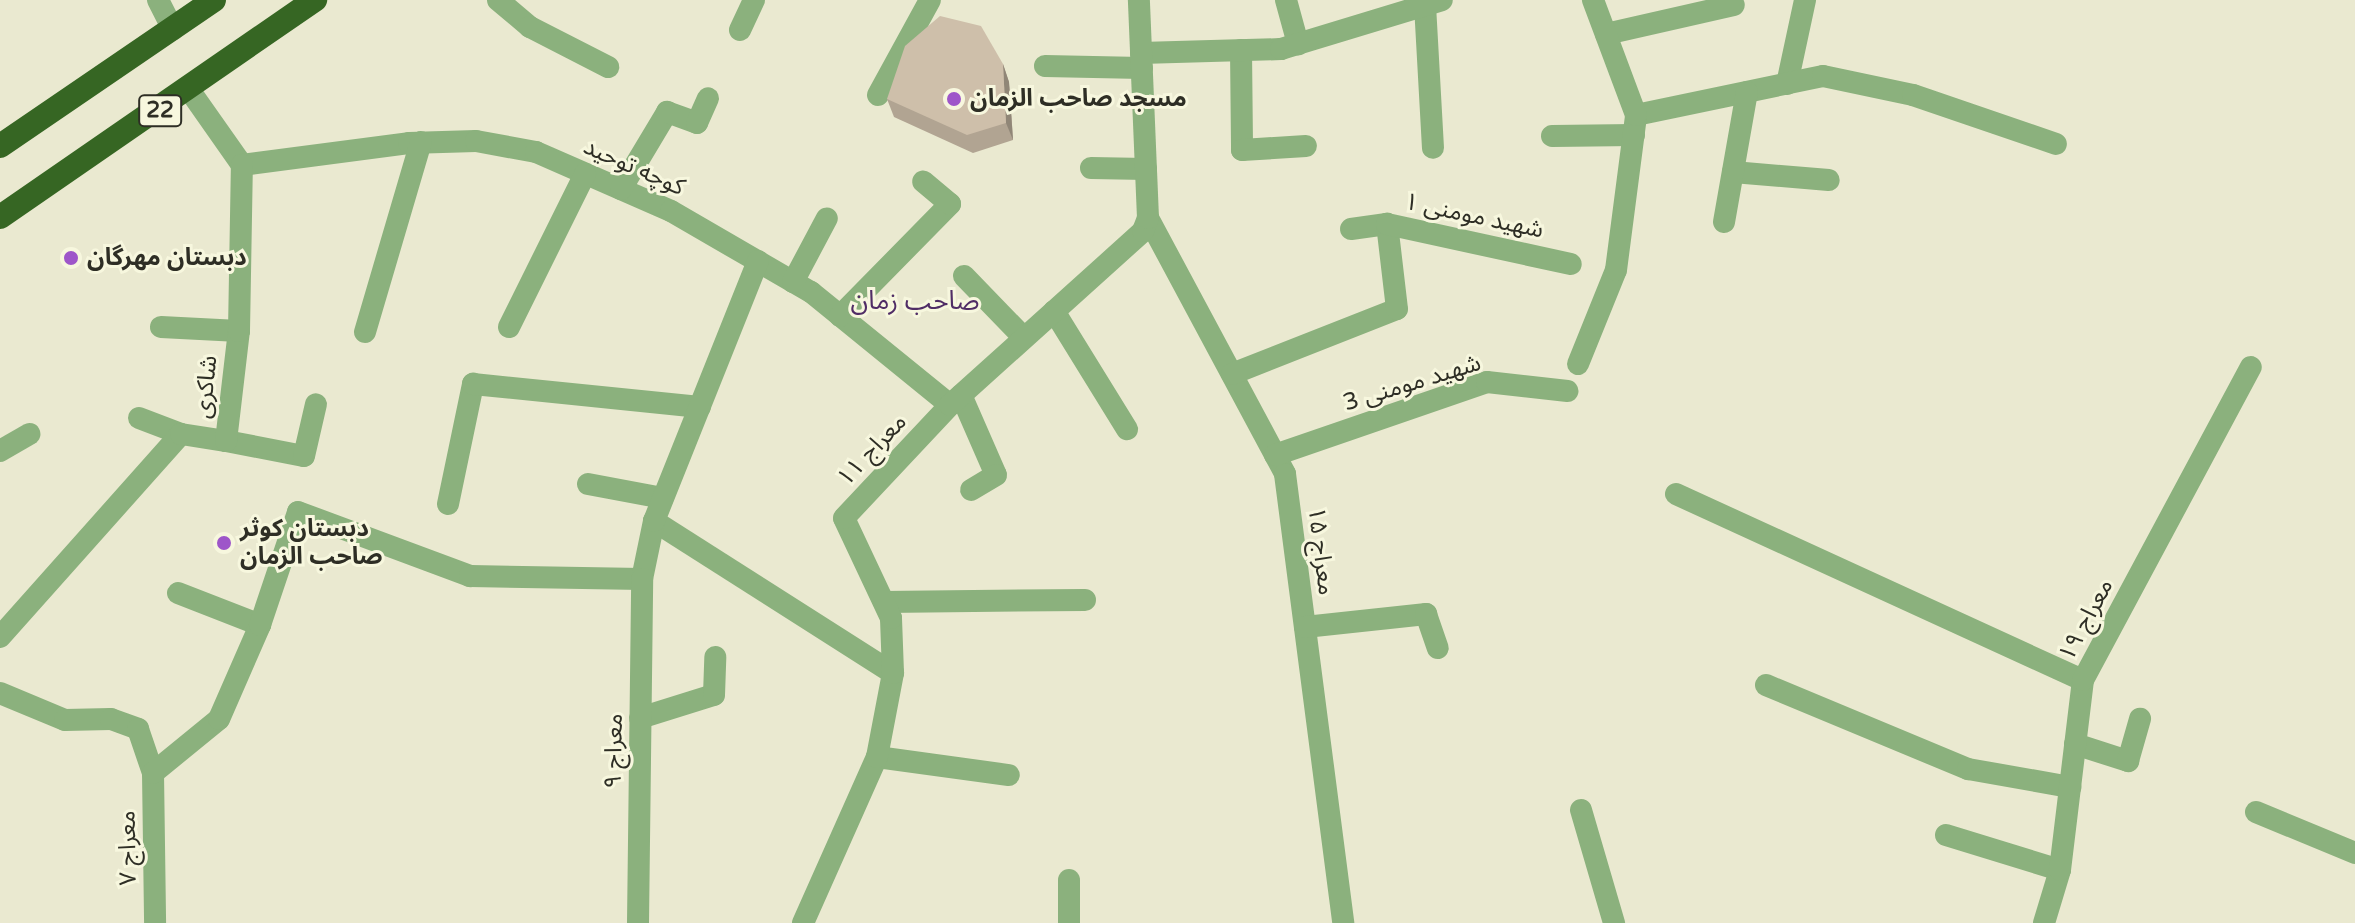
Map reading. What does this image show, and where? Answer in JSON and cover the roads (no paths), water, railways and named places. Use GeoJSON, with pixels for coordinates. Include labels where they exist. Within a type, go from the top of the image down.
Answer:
{"type":"FeatureCollection","features":[{"type":"Feature","properties":{"kind":"highway","name":"22"},"geometry":{"type":"LineString","coordinates":[[0,146],[214,0]]}},
{"type":"Feature","properties":{"kind":"highway","name":"22"},"geometry":{"type":"LineString","coordinates":[[0,217],[190,91],[315,0]]}},
{"type":"Feature","properties":{"kind":"street"},"geometry":{"type":"LineString","coordinates":[[158,0],[173,29]]}},
{"type":"Feature","properties":{"kind":"street"},"geometry":{"type":"LineString","coordinates":[[498,0],[530,27],[608,67]]}},
{"type":"Feature","properties":{"kind":"street"},"geometry":{"type":"LineString","coordinates":[[740,30],[754,0]]}},
{"type":"Feature","properties":{"kind":"street"},"geometry":{"type":"LineString","coordinates":[[878,95],[930,0]]}},
{"type":"Feature","properties":{"kind":"street"},"geometry":{"type":"LineString","coordinates":[[1139,0],[1148,218]]}},
{"type":"Feature","properties":{"kind":"street"},"geometry":{"type":"LineString","coordinates":[[1286,0],[1298,44]]}},
{"type":"Feature","properties":{"kind":"street"},"geometry":{"type":"LineString","coordinates":[[1578,364],[1616,270],[1635,125],[1593,0]]}},
{"type":"Feature","properties":{"kind":"street"},"geometry":{"type":"LineString","coordinates":[[1787,84],[1805,0]]}},
{"type":"Feature","properties":{"kind":"street"},"geometry":{"type":"LineString","coordinates":[[1045,66],[1298,44],[1434,3],[1433,148]]}},
{"type":"Feature","properties":{"kind":"street"},"geometry":{"type":"LineString","coordinates":[[1606,34],[1734,5]]}},
{"type":"Feature","properties":{"kind":"street"},"geometry":{"type":"LineString","coordinates":[[1241,50],[1242,150],[1306,146]]}},
{"type":"Feature","properties":{"kind":"street"},"geometry":{"type":"LineString","coordinates":[[1552,136],[1635,125],[1747,92],[1823,76],[1913,95],[2056,144]]}},
{"type":"Feature","properties":{"kind":"street"},"geometry":{"type":"LineString","coordinates":[[190,91],[242,165]]}},
{"type":"Feature","properties":{"kind":"street"},"geometry":{"type":"LineString","coordinates":[[1724,222],[1747,92]]}},
{"type":"Feature","properties":{"kind":"street"},"geometry":{"type":"LineString","coordinates":[[621,189],[667,112],[697,123],[708,98]]}},
{"type":"Feature","properties":{"kind":"street"},"geometry":{"type":"LineString","coordinates":[[365,332],[421,142]]}},
{"type":"Feature","properties":{"kind":"street","name":"کوچه توحید"},"geometry":{"type":"LineString","coordinates":[[242,165],[421,142],[491,143],[536,152],[621,189],[758,261],[793,282],[956,400]]}},
{"type":"Feature","properties":{"kind":"street","name":"شاکری"},"geometry":{"type":"LineString","coordinates":[[0,637],[181,434],[226,441],[239,331],[242,165]]}},
{"type":"Feature","properties":{"kind":"street"},"geometry":{"type":"LineString","coordinates":[[1091,168],[1146,169]]}},
{"type":"Feature","properties":{"kind":"street"},"geometry":{"type":"LineString","coordinates":[[1733,172],[1829,180]]}},
{"type":"Feature","properties":{"kind":"street"},"geometry":{"type":"LineString","coordinates":[[509,327],[585,174]]}},
{"type":"Feature","properties":{"kind":"street"},"geometry":{"type":"LineString","coordinates":[[840,316],[950,204],[923,181]]}},
{"type":"Feature","properties":{"kind":"street"},"geometry":{"type":"LineString","coordinates":[[793,282],[827,218]]}},
{"type":"Feature","properties":{"kind":"street","name":"معراج ۱۱"},"geometry":{"type":"LineString","coordinates":[[803,923],[877,757],[893,673],[895,643],[884,602],[844,518],[956,400],[1143,231],[1148,218]]}},
{"type":"Feature","properties":{"kind":"street","name":"معراج ۱۵"},"geometry":{"type":"LineString","coordinates":[[1148,218],[1285,474],[1343,923]]}},
{"type":"Feature","properties":{"kind":"street"},"geometry":{"type":"LineString","coordinates":[[1351,229],[1387,224]]}},
{"type":"Feature","properties":{"kind":"street","name":"شهید مومنی ۱"},"geometry":{"type":"LineString","coordinates":[[1232,374],[1397,309],[1387,224],[1571,264]]}},
{"type":"Feature","properties":{"kind":"street","name":"معراج ۹"},"geometry":{"type":"LineString","coordinates":[[638,923],[642,579],[654,521],[758,261]]}},
{"type":"Feature","properties":{"kind":"street"},"geometry":{"type":"LineString","coordinates":[[964,276],[1024,338]]}},
{"type":"Feature","properties":{"kind":"street"},"geometry":{"type":"LineString","coordinates":[[1054,311],[1127,429]]}},
{"type":"Feature","properties":{"kind":"street"},"geometry":{"type":"LineString","coordinates":[[161,327],[239,331]]}},
{"type":"Feature","properties":{"kind":"street","name":"معراج ۱۹"},"geometry":{"type":"LineString","coordinates":[[2044,923],[2060,870],[2083,680],[2251,367]]}},
{"type":"Feature","properties":{"kind":"street","name":"شهید مومنی 3"},"geometry":{"type":"LineString","coordinates":[[1275,455],[1487,382],[1567,391]]}},
{"type":"Feature","properties":{"kind":"street"},"geometry":{"type":"LineString","coordinates":[[448,504],[473,384],[700,407]]}},
{"type":"Feature","properties":{"kind":"street"},"geometry":{"type":"LineString","coordinates":[[956,400],[996,475],[971,490]]}},
{"type":"Feature","properties":{"kind":"street"},"geometry":{"type":"LineString","coordinates":[[226,441],[304,456],[316,404]]}},
{"type":"Feature","properties":{"kind":"street"},"geometry":{"type":"LineString","coordinates":[[139,418],[181,434]]}},
{"type":"Feature","properties":{"kind":"street"},"geometry":{"type":"LineString","coordinates":[[0,451],[30,434]]}},
{"type":"Feature","properties":{"kind":"street"},"geometry":{"type":"LineString","coordinates":[[588,484],[663,498]]}},
{"type":"Feature","properties":{"kind":"street"},"geometry":{"type":"LineString","coordinates":[[1676,494],[2083,680]]}},
{"type":"Feature","properties":{"kind":"street"},"geometry":{"type":"LineString","coordinates":[[0,693],[65,720],[111,719],[138,729],[153,773],[219,719],[260,625],[298,512],[470,576],[642,579]]}},
{"type":"Feature","properties":{"kind":"street"},"geometry":{"type":"LineString","coordinates":[[654,521],[893,673]]}},
{"type":"Feature","properties":{"kind":"street"},"geometry":{"type":"LineString","coordinates":[[178,593],[260,625]]}},
{"type":"Feature","properties":{"kind":"street"},"geometry":{"type":"LineString","coordinates":[[884,602],[1085,600]]}},
{"type":"Feature","properties":{"kind":"street"},"geometry":{"type":"LineString","coordinates":[[1305,627],[1426,614],[1438,648]]}},
{"type":"Feature","properties":{"kind":"street"},"geometry":{"type":"LineString","coordinates":[[640,718],[714,695],[715,657]]}},
{"type":"Feature","properties":{"kind":"street"},"geometry":{"type":"LineString","coordinates":[[1766,685],[1968,769],[2070,787]]}},
{"type":"Feature","properties":{"kind":"street"},"geometry":{"type":"LineString","coordinates":[[2075,744],[2128,761],[2140,719]]}},
{"type":"Feature","properties":{"kind":"street"},"geometry":{"type":"LineString","coordinates":[[877,757],[1009,775]]}},
{"type":"Feature","properties":{"kind":"street","name":"معراج ۷"},"geometry":{"type":"LineString","coordinates":[[153,773],[155,923]]}},
{"type":"Feature","properties":{"kind":"street"},"geometry":{"type":"LineString","coordinates":[[1581,810],[1614,923]]}},
{"type":"Feature","properties":{"kind":"street"},"geometry":{"type":"LineString","coordinates":[[2256,812],[2355,853]]}},
{"type":"Feature","properties":{"kind":"street"},"geometry":{"type":"LineString","coordinates":[[1946,835],[2060,870]]}},
{"type":"Feature","properties":{"kind":"street"},"geometry":{"type":"LineString","coordinates":[[1069,880],[1069,923]]}},
{"type":"Feature","properties":{"kind":"place","name":"مسجد صاحب الزمان"},"geometry":{"type":"Point","coordinates":[954,99]}},
{"type":"Feature","properties":{"kind":"place","name":"دبستان مهرگان"},"geometry":{"type":"Point","coordinates":[71,258]}},
{"type":"Feature","properties":{"kind":"place","name":"دبستان کوثر صاحب الزمان"},"geometry":{"type":"Point","coordinates":[224,543]}},
{"type":"Feature","properties":{"kind":"district","name":"صاحب زمان"},"geometry":{"type":"Point","coordinates":[915,301]}}]}
